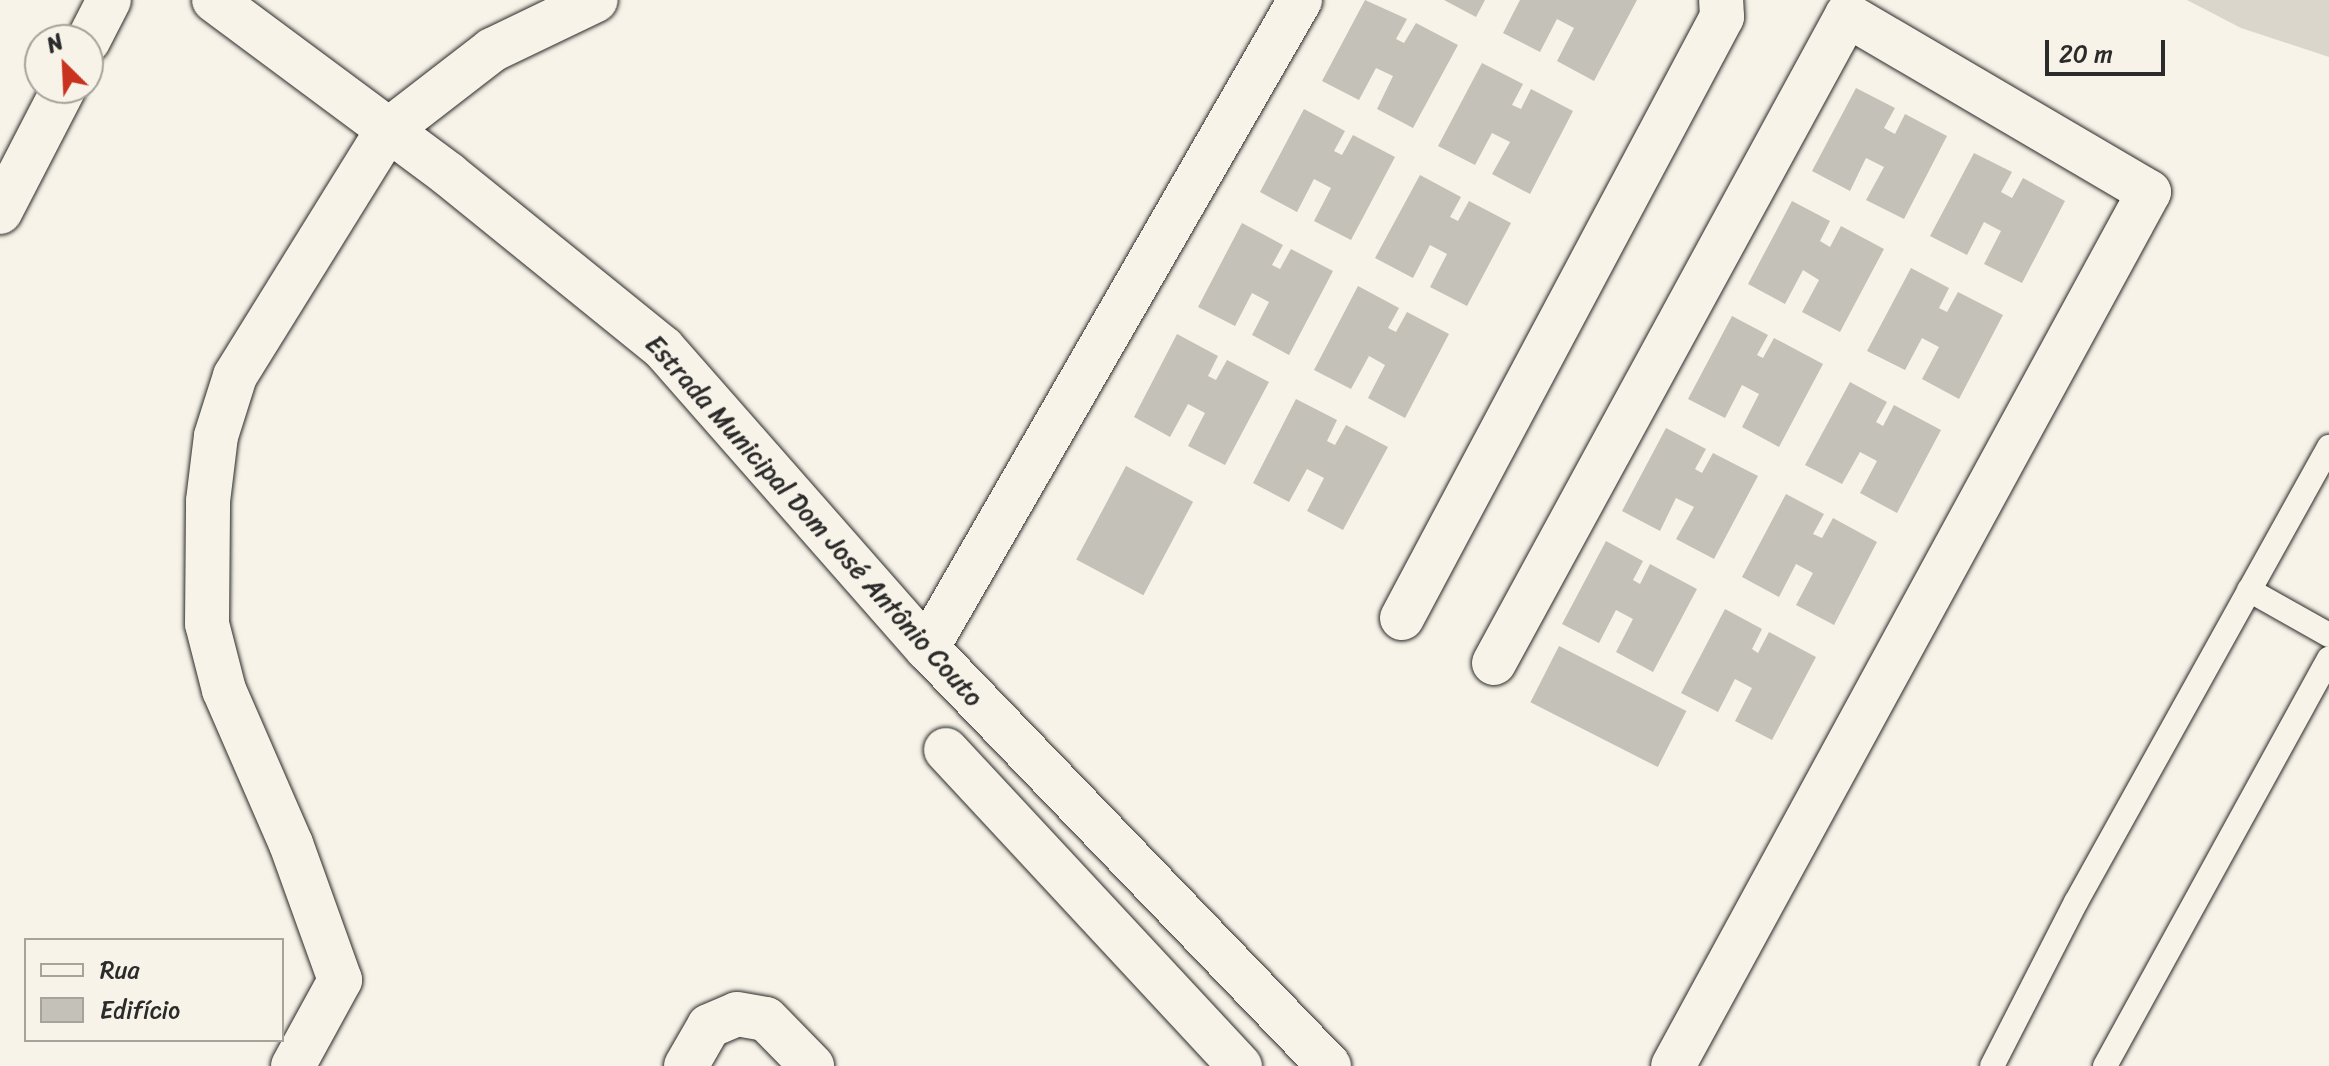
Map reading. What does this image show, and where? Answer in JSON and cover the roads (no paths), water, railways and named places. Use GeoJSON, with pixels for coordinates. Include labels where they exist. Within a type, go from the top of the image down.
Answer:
{"type":"FeatureCollection","features":[{"type":"Feature","properties":{"kind":"street"},"geometry":{"type":"LineString","coordinates":[[97,24],[109,0]]}},
{"type":"Feature","properties":{"kind":"street","name":"Estrada Municipal Dom José Antônio Couto"},"geometry":{"type":"LineString","coordinates":[[214,0],[386,132],[448,174],[663,348],[927,648],[1329,1066]]}},
{"type":"Feature","properties":{"kind":"street"},"geometry":{"type":"LineString","coordinates":[[293,1066],[340,980],[303,873],[224,690],[207,624],[208,501],[216,436],[235,376],[386,132],[492,50],[596,0]]}},
{"type":"Feature","properties":{"kind":"street"},"geometry":{"type":"LineString","coordinates":[[927,648],[1300,0]]}},
{"type":"Feature","properties":{"kind":"street"},"geometry":{"type":"LineString","coordinates":[[1402,618],[1722,17],[1721,0]]}},
{"type":"Feature","properties":{"kind":"street"},"geometry":{"type":"LineString","coordinates":[[1494,663],[1847,15],[2149,192],[1673,1066]]}},
{"type":"Feature","properties":{"kind":"street"},"geometry":{"type":"LineString","coordinates":[[0,212],[56,104]]}},
{"type":"Feature","properties":{"kind":"street"},"geometry":{"type":"LineString","coordinates":[[946,750],[1240,1066]]}},
{"type":"Feature","properties":{"kind":"street"},"geometry":{"type":"LineString","coordinates":[[686,1066],[709,1026],[737,1014],[766,1019],[812,1066]]}},
{"type":"Feature","properties":{"kind":"lane"},"geometry":{"type":"LineString","coordinates":[[1992,1066],[2076,902],[2329,447]]}},
{"type":"Feature","properties":{"kind":"lane"},"geometry":{"type":"LineString","coordinates":[[2249,590],[2329,635]]}},
{"type":"Feature","properties":{"kind":"lane"},"geometry":{"type":"LineString","coordinates":[[2105,1066],[2329,658]]}}]}
